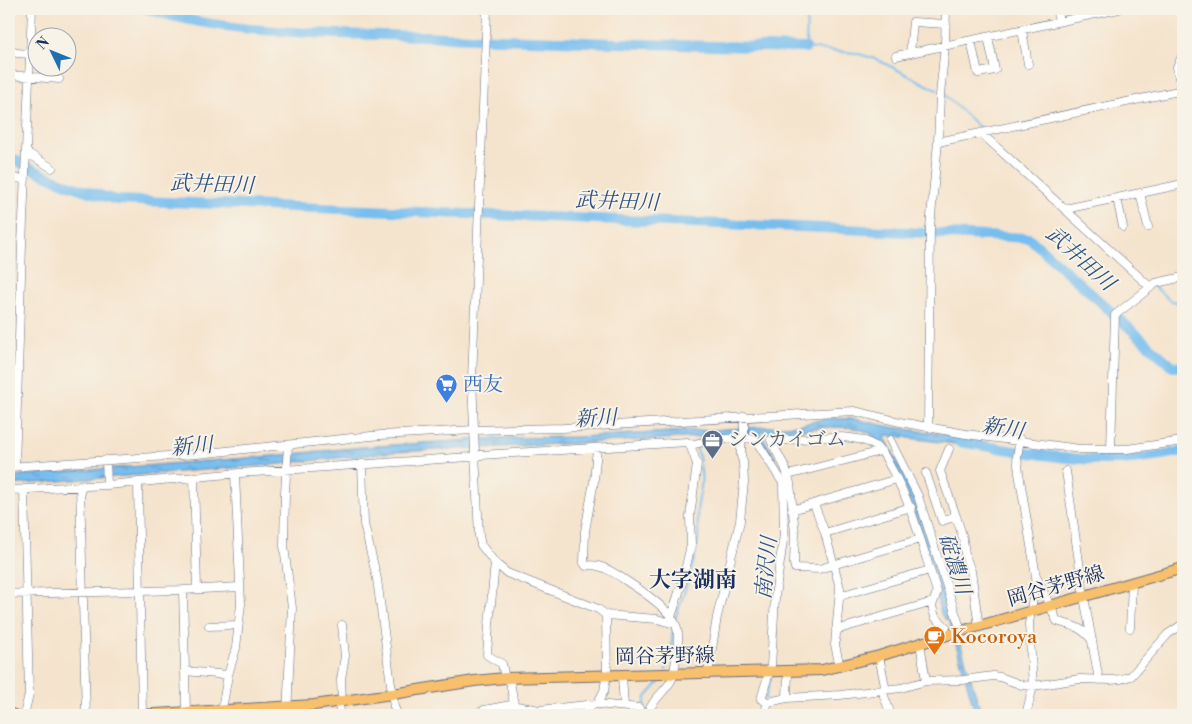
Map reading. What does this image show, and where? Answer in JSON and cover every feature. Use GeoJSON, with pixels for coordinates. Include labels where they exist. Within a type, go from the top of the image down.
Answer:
{"type":"FeatureCollection","features":[{"type":"Feature","properties":{"kind":"main road","name":"岡谷茅野線"},"geometry":{"type":"LineString","coordinates":[[136,715],[186,712],[288,711],[474,681],[506,678],[822,670],[879,656],[1183,568]]}},
{"type":"Feature","properties":{"kind":"main road"},"geometry":{"type":"LineString","coordinates":[[9,713],[14,715]]}},
{"type":"Feature","properties":{"kind":"street"},"geometry":{"type":"LineString","coordinates":[[31,28],[32,9]]}},
{"type":"Feature","properties":{"kind":"street"},"geometry":{"type":"LineString","coordinates":[[9,490],[234,475],[287,468],[362,464],[475,455],[687,442],[697,464],[690,516],[691,545],[671,623],[657,619],[606,615],[598,609],[507,573],[485,551],[479,536],[475,455],[474,433],[472,380],[487,9]]}},
{"type":"Feature","properties":{"kind":"street"},"geometry":{"type":"LineString","coordinates":[[928,427],[930,230],[938,142],[946,9]]}},
{"type":"Feature","properties":{"kind":"street"},"geometry":{"type":"LineString","coordinates":[[1056,9],[1059,21]]}},
{"type":"Feature","properties":{"kind":"street"},"geometry":{"type":"LineString","coordinates":[[896,56],[1022,30],[1059,21],[1084,12],[1119,9]]}},
{"type":"Feature","properties":{"kind":"street"},"geometry":{"type":"LineString","coordinates":[[910,53],[912,22],[946,24]]}},
{"type":"Feature","properties":{"kind":"street"},"geometry":{"type":"LineString","coordinates":[[1022,30],[1028,64]]}},
{"type":"Feature","properties":{"kind":"street"},"geometry":{"type":"LineString","coordinates":[[971,41],[978,73],[994,70],[988,37]]}},
{"type":"Feature","properties":{"kind":"street"},"geometry":{"type":"LineString","coordinates":[[9,50],[28,54]]}},
{"type":"Feature","properties":{"kind":"street"},"geometry":{"type":"LineString","coordinates":[[938,142],[1182,90],[1177,67],[1183,54]]}},
{"type":"Feature","properties":{"kind":"street"},"geometry":{"type":"LineString","coordinates":[[9,75],[28,76]]}},
{"type":"Feature","properties":{"kind":"street"},"geometry":{"type":"LineString","coordinates":[[29,78],[12,466],[106,463],[288,448],[381,435],[474,433],[744,419],[854,411],[928,427],[1019,443],[1111,450],[1183,441]]}},
{"type":"Feature","properties":{"kind":"street"},"geometry":{"type":"LineString","coordinates":[[49,78],[59,79]]}},
{"type":"Feature","properties":{"kind":"street"},"geometry":{"type":"LineString","coordinates":[[981,133],[1149,286]]}},
{"type":"Feature","properties":{"kind":"street"},"geometry":{"type":"LineString","coordinates":[[26,154],[52,168]]}},
{"type":"Feature","properties":{"kind":"street"},"geometry":{"type":"LineString","coordinates":[[9,178],[25,175]]}},
{"type":"Feature","properties":{"kind":"street"},"geometry":{"type":"LineString","coordinates":[[1065,209],[1183,184]]}},
{"type":"Feature","properties":{"kind":"street"},"geometry":{"type":"LineString","coordinates":[[1140,193],[1148,227]]}},
{"type":"Feature","properties":{"kind":"street"},"geometry":{"type":"LineString","coordinates":[[1117,198],[1123,228]]}},
{"type":"Feature","properties":{"kind":"street"},"geometry":{"type":"LineString","coordinates":[[1111,450],[1116,314],[1149,286],[1183,276]]}},
{"type":"Feature","properties":{"kind":"street"},"geometry":{"type":"LineString","coordinates":[[708,674],[717,617],[740,521],[744,482],[741,441],[744,437],[744,419]]}},
{"type":"Feature","properties":{"kind":"street"},"geometry":{"type":"LineString","coordinates":[[690,445],[700,442],[744,437],[754,439],[768,437],[771,440],[782,441],[832,436],[869,442],[881,451],[911,508],[937,596],[932,606],[935,617],[954,633]]}},
{"type":"Feature","properties":{"kind":"street"},"geometry":{"type":"LineString","coordinates":[[754,439],[782,483],[784,534],[775,598],[770,672],[762,699],[768,702],[787,698],[885,690],[926,681],[972,678],[1000,677],[1022,686],[1080,679],[1111,680],[1131,676],[1168,634],[1183,624]]}},
{"type":"Feature","properties":{"kind":"street"},"geometry":{"type":"LineString","coordinates":[[771,440],[772,446],[785,466],[790,483],[795,533],[795,568],[818,569],[920,539]]}},
{"type":"Feature","properties":{"kind":"street"},"geometry":{"type":"LineString","coordinates":[[890,440],[918,496],[954,633]]}},
{"type":"Feature","properties":{"kind":"street"},"geometry":{"type":"LineString","coordinates":[[1019,443],[1017,456],[1036,576],[1057,621],[1075,625],[1092,640]]}},
{"type":"Feature","properties":{"kind":"street"},"geometry":{"type":"LineString","coordinates":[[288,448],[284,557],[292,608],[288,711]]}},
{"type":"Feature","properties":{"kind":"street"},"geometry":{"type":"LineString","coordinates":[[597,448],[594,481],[585,531],[584,564],[586,566],[600,567],[616,574],[648,595],[671,617],[677,628],[678,643],[667,674],[671,682],[653,701],[647,715]]}},
{"type":"Feature","properties":{"kind":"street"},"geometry":{"type":"LineString","coordinates":[[949,449],[940,471],[963,538],[965,556],[971,571],[979,627]]}},
{"type":"Feature","properties":{"kind":"street"},"geometry":{"type":"LineString","coordinates":[[788,475],[881,451]]}},
{"type":"Feature","properties":{"kind":"street"},"geometry":{"type":"LineString","coordinates":[[106,463],[107,484]]}},
{"type":"Feature","properties":{"kind":"street"},"geometry":{"type":"LineString","coordinates":[[362,464],[364,524],[377,579],[394,707],[398,715]]}},
{"type":"Feature","properties":{"kind":"street"},"geometry":{"type":"LineString","coordinates":[[940,471],[924,472],[942,521],[956,516]]}},
{"type":"Feature","properties":{"kind":"street"},"geometry":{"type":"LineString","coordinates":[[1066,471],[1084,597],[1099,680]]}},
{"type":"Feature","properties":{"kind":"street"},"geometry":{"type":"LineString","coordinates":[[221,713],[228,675],[236,648],[241,604],[234,475]]}},
{"type":"Feature","properties":{"kind":"street"},"geometry":{"type":"LineString","coordinates":[[194,478],[197,589]]}},
{"type":"Feature","properties":{"kind":"street"},"geometry":{"type":"LineString","coordinates":[[792,510],[897,479]]}},
{"type":"Feature","properties":{"kind":"street"},"geometry":{"type":"LineString","coordinates":[[138,482],[142,715]]}},
{"type":"Feature","properties":{"kind":"street"},"geometry":{"type":"LineString","coordinates":[[80,485],[86,715]]}},
{"type":"Feature","properties":{"kind":"street"},"geometry":{"type":"LineString","coordinates":[[24,489],[29,694],[24,715]]}},
{"type":"Feature","properties":{"kind":"street"},"geometry":{"type":"LineString","coordinates":[[814,504],[825,533],[840,588],[835,644],[840,667]]}},
{"type":"Feature","properties":{"kind":"street"},"geometry":{"type":"LineString","coordinates":[[825,533],[911,508]]}},
{"type":"Feature","properties":{"kind":"street"},"geometry":{"type":"LineString","coordinates":[[495,563],[488,625],[487,655],[502,664],[506,678],[510,682],[516,715]]}},
{"type":"Feature","properties":{"kind":"street"},"geometry":{"type":"LineString","coordinates":[[839,596],[930,570]]}},
{"type":"Feature","properties":{"kind":"street"},"geometry":{"type":"LineString","coordinates":[[1026,715],[1033,686],[1030,624],[1036,576]]}},
{"type":"Feature","properties":{"kind":"street"},"geometry":{"type":"LineString","coordinates":[[1130,628],[1132,583]]}},
{"type":"Feature","properties":{"kind":"street"},"geometry":{"type":"LineString","coordinates":[[9,594],[240,587]]}},
{"type":"Feature","properties":{"kind":"street"},"geometry":{"type":"LineString","coordinates":[[183,590],[186,712]]}},
{"type":"Feature","properties":{"kind":"street"},"geometry":{"type":"LineString","coordinates":[[836,630],[933,602]]}},
{"type":"Feature","properties":{"kind":"street"},"geometry":{"type":"LineString","coordinates":[[589,715],[593,705],[604,691],[607,672],[606,615]]}},
{"type":"Feature","properties":{"kind":"street"},"geometry":{"type":"LineString","coordinates":[[209,626],[238,625]]}},
{"type":"Feature","properties":{"kind":"street"},"geometry":{"type":"LineString","coordinates":[[341,715],[341,679],[345,656],[342,625]]}},
{"type":"Feature","properties":{"kind":"street"},"geometry":{"type":"LineString","coordinates":[[920,643],[926,681]]}},
{"type":"Feature","properties":{"kind":"street"},"geometry":{"type":"LineString","coordinates":[[879,656],[885,690],[884,696],[890,715]]}},
{"type":"Feature","properties":{"kind":"street"},"geometry":{"type":"LineString","coordinates":[[185,671],[228,675]]}},
{"type":"Feature","properties":{"kind":"street"},"geometry":{"type":"LineString","coordinates":[[787,698],[788,672]]}},
{"type":"Feature","properties":{"kind":"street"},"geometry":{"type":"LineString","coordinates":[[622,676],[624,706]]}},
{"type":"Feature","properties":{"kind":"street"},"geometry":{"type":"LineString","coordinates":[[764,715],[768,702]]}},
{"type":"Feature","properties":{"kind":"street"},"geometry":{"type":"LineString","coordinates":[[475,715],[484,710],[511,705],[539,710],[593,705],[639,708],[640,715]]}},
{"type":"Feature","properties":{"kind":"water"},"geometry":{"type":"Polygon","coordinates":[[[828,418],[855,419],[891,427],[972,438],[969,446],[887,435],[885,437],[919,506],[982,715],[976,715],[950,624],[942,616],[937,600],[940,594],[921,532],[901,481],[890,458],[878,441],[867,432],[856,429],[829,427],[760,432],[775,458],[773,461],[757,436],[753,433],[396,452],[271,465],[9,485],[9,476],[272,456],[362,447],[499,438],[578,437],[798,425],[828,418]]]}},
{"type":"Feature","properties":{"kind":"waterway"},"geometry":{"type":"LineString","coordinates":[[147,9],[213,24],[282,32],[806,48]]}},
{"type":"Feature","properties":{"kind":"waterway"},"geometry":{"type":"LineString","coordinates":[[807,9],[806,48],[855,53],[876,59],[937,90]]}},
{"type":"Feature","properties":{"kind":"waterway"},"geometry":{"type":"LineString","coordinates":[[944,94],[982,130]]}},
{"type":"Feature","properties":{"kind":"waterway","name":"武井田川"},"geometry":{"type":"LineString","coordinates":[[9,156],[62,182],[117,200],[1029,238],[1173,367],[1183,366]]}},
{"type":"Feature","properties":{"kind":"waterway"},"geometry":{"type":"LineString","coordinates":[[1155,287],[1169,300],[1183,304]]}},
{"type":"Feature","properties":{"kind":"waterway","name":"新川"},"geometry":{"type":"LineString","coordinates":[[959,442],[1088,460],[1117,460],[1183,451]]}},
{"type":"Feature","properties":{"kind":"waterway"},"geometry":{"type":"LineString","coordinates":[[696,446],[700,461]]}},
{"type":"Feature","properties":{"kind":"waterway","name":"南沢川"},"geometry":{"type":"LineString","coordinates":[[773,459],[782,474]]}},
{"type":"Feature","properties":{"kind":"waterway"},"geometry":{"type":"LineString","coordinates":[[675,619],[689,579],[697,548],[697,511],[701,484],[700,465]]}},
{"type":"Feature","properties":{"kind":"waterway","name":"南沢川"},"geometry":{"type":"LineString","coordinates":[[784,561],[787,538]]}},
{"type":"Feature","properties":{"kind":"waterway"},"geometry":{"type":"LineString","coordinates":[[666,670],[671,652],[673,626]]}},
{"type":"Feature","properties":{"kind":"waterway","name":"南沢川"},"geometry":{"type":"LineString","coordinates":[[774,667],[777,632]]}},
{"type":"Feature","properties":{"kind":"waterway","name":"南沢川"},"geometry":{"type":"LineString","coordinates":[[765,699],[772,674]]}},
{"type":"Feature","properties":{"kind":"waterway"},"geometry":{"type":"LineString","coordinates":[[643,713],[646,697],[664,677]]}},
{"type":"Feature","properties":{"kind":"place","name":"西友"},"geometry":{"type":"Point","coordinates":[447,404]}},
{"type":"Feature","properties":{"kind":"place","name":"シンカイゴム"},"geometry":{"type":"Point","coordinates":[712,459]}},
{"type":"Feature","properties":{"kind":"place","name":"Kocoroya"},"geometry":{"type":"Point","coordinates":[935,656]}},
{"type":"Feature","properties":{"kind":"district","name":"大字湖南"},"geometry":{"type":"Point","coordinates":[693,580]}},
{"type":"Feature","properties":{"kind":"water label","name":"碇濃川"},"geometry":{"type":"Point","coordinates":[954,564]}}]}
